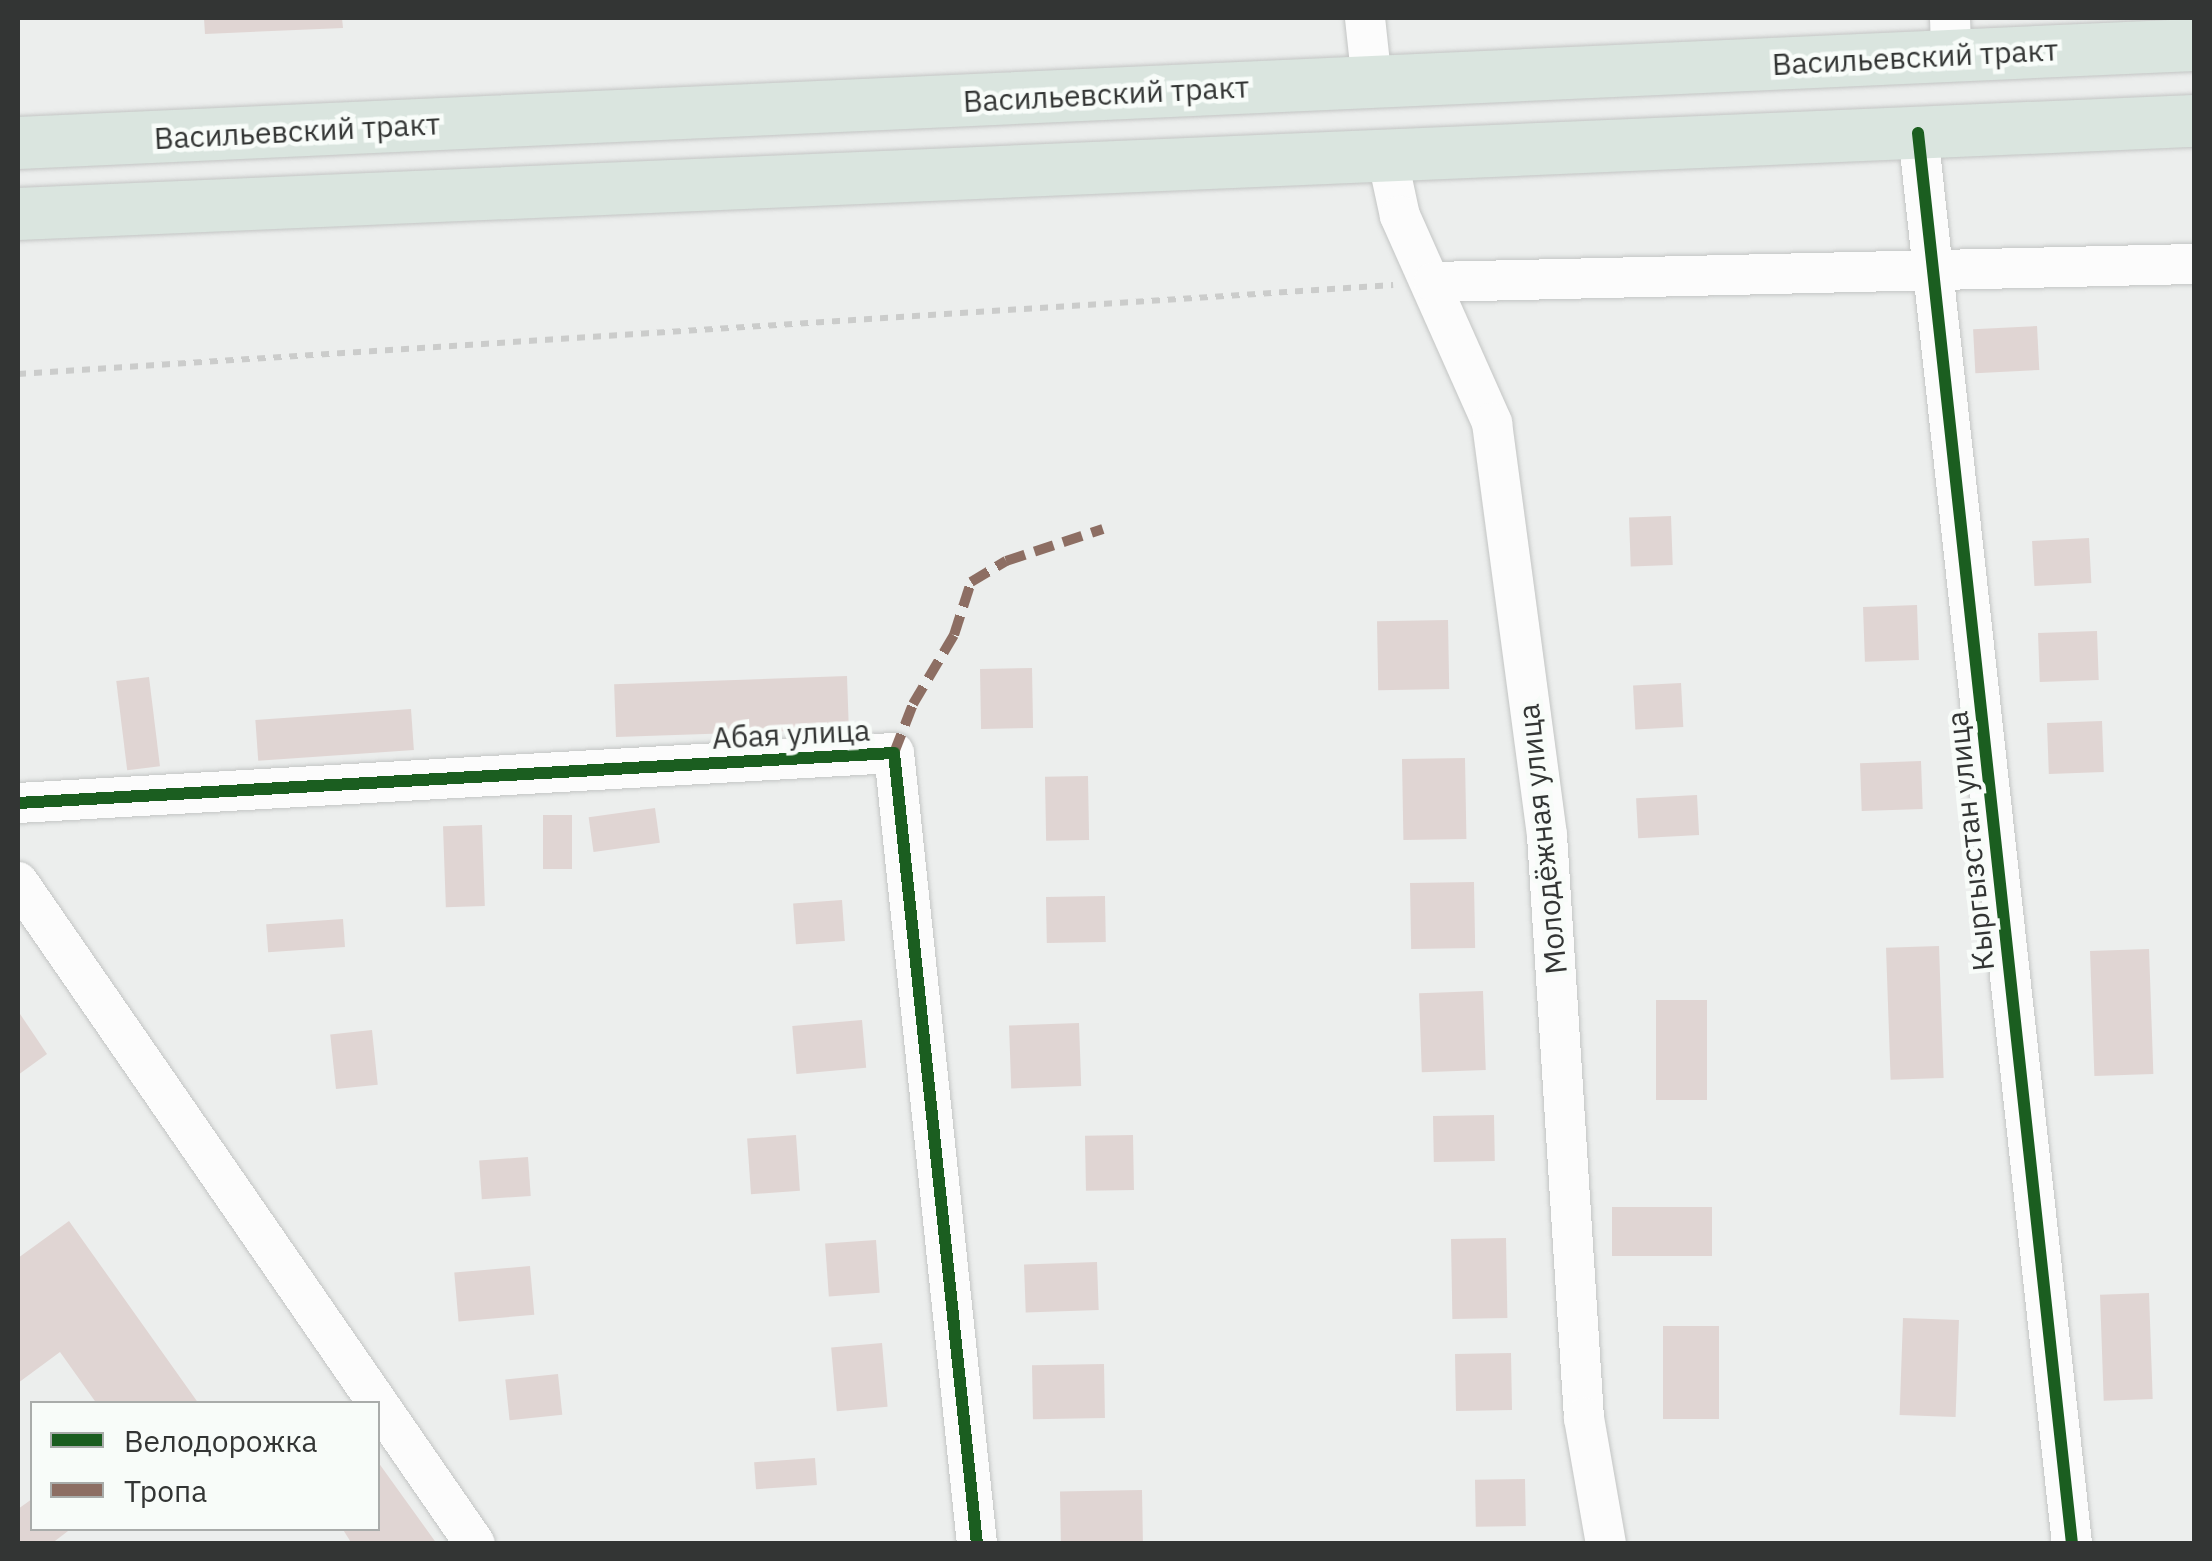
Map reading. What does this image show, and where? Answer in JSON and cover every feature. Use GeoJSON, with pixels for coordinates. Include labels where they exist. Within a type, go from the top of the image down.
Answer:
{"type":"FeatureCollection","features":[{"type":"Feature","properties":{"kind":"main road","name":"Васильевский тракт"},"geometry":{"type":"LineString","coordinates":[[18,143],[1372,82],[1950,37],[2194,45]]}},
{"type":"Feature","properties":{"kind":"main road"},"geometry":{"type":"LineString","coordinates":[[18,214],[2194,121]]}},
{"type":"Feature","properties":{"kind":"main road"},"geometry":{"type":"LineString","coordinates":[[286,132],[290,202]]}},
{"type":"Feature","properties":{"kind":"street"},"geometry":{"type":"LineString","coordinates":[[1364,18],[1372,82]]}},
{"type":"Feature","properties":{"kind":"street","name":"Кыргызстан улица"},"geometry":{"type":"LineString","coordinates":[[1918,133],[2072,1544]]}},
{"type":"Feature","properties":{"kind":"street","name":"Молодёжная улица"},"geometry":{"type":"LineString","coordinates":[[1387,156],[1400,216],[1434,282],[1494,443],[1547,836],[1584,1418],[1606,1544]]}},
{"type":"Feature","properties":{"kind":"street"},"geometry":{"type":"LineString","coordinates":[[1434,282],[1933,267],[2194,264]]}},
{"type":"Feature","properties":{"kind":"street","name":"Абая улица"},"geometry":{"type":"LineString","coordinates":[[18,803],[894,753],[977,1544]]}},
{"type":"Feature","properties":{"kind":"street"},"geometry":{"type":"LineString","coordinates":[[18,882],[376,1401]]}},
{"type":"Feature","properties":{"kind":"street"},"geometry":{"type":"LineString","coordinates":[[380,1406],[475,1544]]}},
{"type":"Feature","properties":{"kind":"path"},"geometry":{"type":"LineString","coordinates":[[18,374],[1434,282]]}},
{"type":"Feature","properties":{"kind":"building"},"geometry":{"type":"Polygon","coordinates":[[[204,18],[342,18],[343,28],[205,34],[204,18]]]}},
{"type":"Feature","properties":{"kind":"building"},"geometry":{"type":"Polygon","coordinates":[[[2037,326],[2039,370],[1975,373],[1973,329],[2037,326]]]}},
{"type":"Feature","properties":{"kind":"building"},"geometry":{"type":"Polygon","coordinates":[[[1671,516],[1673,565],[1631,566],[1629,517],[1671,516]]]}},
{"type":"Feature","properties":{"kind":"building"},"geometry":{"type":"Polygon","coordinates":[[[2089,538],[2091,583],[2034,586],[2032,541],[2089,538]]]}},
{"type":"Feature","properties":{"kind":"building"},"geometry":{"type":"Polygon","coordinates":[[[1917,605],[1919,660],[1865,662],[1863,607],[1917,605]]]}},
{"type":"Feature","properties":{"kind":"building"},"geometry":{"type":"Polygon","coordinates":[[[1448,620],[1449,689],[1378,690],[1377,621],[1448,620]]]}},
{"type":"Feature","properties":{"kind":"building"},"geometry":{"type":"Polygon","coordinates":[[[2097,631],[2099,680],[2040,682],[2038,633],[2097,631]]]}},
{"type":"Feature","properties":{"kind":"building"},"geometry":{"type":"Polygon","coordinates":[[[1032,668],[1033,728],[981,729],[980,669],[1032,668]]]}},
{"type":"Feature","properties":{"kind":"building"},"geometry":{"type":"Polygon","coordinates":[[[847,676],[849,729],[616,737],[614,684],[847,676]]]}},
{"type":"Feature","properties":{"kind":"building"},"geometry":{"type":"Polygon","coordinates":[[[149,677],[160,766],[127,770],[116,681],[149,677]]]}},
{"type":"Feature","properties":{"kind":"building"},"geometry":{"type":"Polygon","coordinates":[[[1681,683],[1683,727],[1635,729],[1633,686],[1681,683]]]}},
{"type":"Feature","properties":{"kind":"building"},"geometry":{"type":"Polygon","coordinates":[[[411,709],[414,750],[258,761],[255,720],[411,709]]]}},
{"type":"Feature","properties":{"kind":"building"},"geometry":{"type":"Polygon","coordinates":[[[2102,721],[2104,772],[2049,774],[2047,723],[2102,721]]]}},
{"type":"Feature","properties":{"kind":"building"},"geometry":{"type":"Polygon","coordinates":[[[1465,758],[1466,839],[1403,840],[1402,759],[1465,758]]]}},
{"type":"Feature","properties":{"kind":"building"},"geometry":{"type":"Polygon","coordinates":[[[1921,761],[1923,809],[1862,811],[1860,763],[1921,761]]]}},
{"type":"Feature","properties":{"kind":"building"},"geometry":{"type":"Polygon","coordinates":[[[1088,776],[1089,840],[1046,841],[1045,777],[1088,776]]]}},
{"type":"Feature","properties":{"kind":"building"},"geometry":{"type":"Polygon","coordinates":[[[1697,795],[1699,835],[1638,838],[1636,798],[1697,795]]]}},
{"type":"Feature","properties":{"kind":"building"},"geometry":{"type":"Polygon","coordinates":[[[655,808],[660,843],[594,852],[589,817],[655,808]]]}},
{"type":"Feature","properties":{"kind":"building"},"geometry":{"type":"Polygon","coordinates":[[[543,815],[572,815],[572,869],[543,869],[543,815]]]}},
{"type":"Feature","properties":{"kind":"building"},"geometry":{"type":"Polygon","coordinates":[[[482,825],[485,906],[446,907],[443,826],[482,825]]]}},
{"type":"Feature","properties":{"kind":"building"},"geometry":{"type":"Polygon","coordinates":[[[1474,882],[1475,948],[1411,949],[1410,883],[1474,882]]]}},
{"type":"Feature","properties":{"kind":"building"},"geometry":{"type":"Polygon","coordinates":[[[1105,896],[1106,942],[1047,943],[1046,897],[1105,896]]]}},
{"type":"Feature","properties":{"kind":"building"},"geometry":{"type":"Polygon","coordinates":[[[842,900],[845,941],[796,944],[793,903],[842,900]]]}},
{"type":"Feature","properties":{"kind":"building"},"geometry":{"type":"Polygon","coordinates":[[[343,919],[345,947],[268,952],[266,924],[343,919]]]}},
{"type":"Feature","properties":{"kind":"building"},"geometry":{"type":"Polygon","coordinates":[[[1939,946],[1944,1078],[1891,1080],[1886,948],[1939,946]]]}},
{"type":"Feature","properties":{"kind":"building"},"geometry":{"type":"Polygon","coordinates":[[[2149,949],[2153,1074],[2094,1076],[2090,951],[2149,949]]]}},
{"type":"Feature","properties":{"kind":"building"},"geometry":{"type":"Polygon","coordinates":[[[1483,991],[1486,1070],[1422,1072],[1419,993],[1483,991]]]}},
{"type":"Feature","properties":{"kind":"building"},"geometry":{"type":"Polygon","coordinates":[[[1656,1000],[1707,1000],[1707,1100],[1656,1100],[1656,1000]]]}},
{"type":"Feature","properties":{"kind":"building"},"geometry":{"type":"Polygon","coordinates":[[[18,1011],[47,1054],[18,1075],[18,1011]]]}},
{"type":"Feature","properties":{"kind":"building"},"geometry":{"type":"Polygon","coordinates":[[[862,1020],[866,1068],[796,1074],[792,1026],[862,1020]]]}},
{"type":"Feature","properties":{"kind":"building"},"geometry":{"type":"Polygon","coordinates":[[[1079,1023],[1081,1086],[1011,1088],[1009,1025],[1079,1023]]]}},
{"type":"Feature","properties":{"kind":"building"},"geometry":{"type":"Polygon","coordinates":[[[372,1030],[378,1085],[336,1089],[330,1034],[372,1030]]]}},
{"type":"Feature","properties":{"kind":"building"},"geometry":{"type":"Polygon","coordinates":[[[1494,1115],[1495,1161],[1434,1162],[1433,1116],[1494,1115]]]}},
{"type":"Feature","properties":{"kind":"building"},"geometry":{"type":"Polygon","coordinates":[[[796,1135],[800,1191],[751,1194],[747,1138],[796,1135]]]}},
{"type":"Feature","properties":{"kind":"building"},"geometry":{"type":"Polygon","coordinates":[[[1133,1135],[1134,1190],[1086,1191],[1085,1136],[1133,1135]]]}},
{"type":"Feature","properties":{"kind":"building"},"geometry":{"type":"Polygon","coordinates":[[[528,1157],[531,1196],[482,1199],[479,1160],[528,1157]]]}},
{"type":"Feature","properties":{"kind":"building"},"geometry":{"type":"Polygon","coordinates":[[[1612,1207],[1712,1207],[1712,1256],[1612,1256],[1612,1207]]]}},
{"type":"Feature","properties":{"kind":"building"},"geometry":{"type":"Polygon","coordinates":[[[69,1221],[197,1401],[95,1401],[60,1352],[18,1383],[18,1258],[69,1221]]]}},
{"type":"Feature","properties":{"kind":"building"},"geometry":{"type":"Polygon","coordinates":[[[1506,1238],[1507,1318],[1452,1319],[1451,1239],[1506,1238]]]}},
{"type":"Feature","properties":{"kind":"building"},"geometry":{"type":"Polygon","coordinates":[[[876,1240],[880,1293],[829,1296],[825,1244],[876,1240]]]}},
{"type":"Feature","properties":{"kind":"building"},"geometry":{"type":"Polygon","coordinates":[[[1097,1262],[1099,1310],[1026,1313],[1024,1265],[1097,1262]]]}},
{"type":"Feature","properties":{"kind":"building"},"geometry":{"type":"Polygon","coordinates":[[[530,1266],[534,1315],[459,1321],[454,1273],[530,1266]]]}},
{"type":"Feature","properties":{"kind":"building"},"geometry":{"type":"Polygon","coordinates":[[[2149,1293],[2153,1399],[2104,1401],[2100,1295],[2149,1293]]]}},
{"type":"Feature","properties":{"kind":"building"},"geometry":{"type":"Polygon","coordinates":[[[1903,1318],[1959,1320],[1956,1417],[1900,1415],[1903,1318]]]}},
{"type":"Feature","properties":{"kind":"building"},"geometry":{"type":"Polygon","coordinates":[[[1663,1326],[1719,1326],[1719,1419],[1663,1419],[1663,1326]]]}},
{"type":"Feature","properties":{"kind":"building"},"geometry":{"type":"Polygon","coordinates":[[[882,1343],[888,1407],[837,1411],[831,1347],[882,1343]]]}},
{"type":"Feature","properties":{"kind":"building"},"geometry":{"type":"Polygon","coordinates":[[[1511,1353],[1512,1410],[1456,1411],[1455,1354],[1511,1353]]]}},
{"type":"Feature","properties":{"kind":"building"},"geometry":{"type":"Polygon","coordinates":[[[1104,1364],[1105,1418],[1033,1419],[1032,1365],[1104,1364]]]}},
{"type":"Feature","properties":{"kind":"building"},"geometry":{"type":"Polygon","coordinates":[[[558,1374],[562,1415],[510,1420],[505,1380],[558,1374]]]}},
{"type":"Feature","properties":{"kind":"building"},"geometry":{"type":"Polygon","coordinates":[[[815,1458],[817,1485],[756,1489],[754,1462],[815,1458]]]}},
{"type":"Feature","properties":{"kind":"building"},"geometry":{"type":"Polygon","coordinates":[[[380,1465],[437,1544],[352,1544],[344,1531],[380,1531],[380,1465]]]}},
{"type":"Feature","properties":{"kind":"building"},"geometry":{"type":"Polygon","coordinates":[[[1525,1479],[1526,1526],[1476,1527],[1475,1480],[1525,1479]]]}},
{"type":"Feature","properties":{"kind":"building"},"geometry":{"type":"Polygon","coordinates":[[[1142,1490],[1143,1544],[1061,1544],[1060,1491],[1142,1490]]]}},
{"type":"Feature","properties":{"kind":"building"},"geometry":{"type":"Polygon","coordinates":[[[30,1500],[30,1531],[68,1531],[51,1544],[18,1544],[18,1509],[30,1500]]]}},
{"type":"Feature","properties":{"kind":"marked path"},"geometry":{"type":"LineString","coordinates":[[894,753],[913,704],[954,635],[971,582],[1006,561],[1103,529]]}},
{"type":"Feature","properties":{"kind":"cycle path"},"geometry":{"type":"LineString","coordinates":[[1918,133],[2072,1544]]}},
{"type":"Feature","properties":{"kind":"cycle path"},"geometry":{"type":"LineString","coordinates":[[18,803],[894,753],[977,1544]]}}]}
